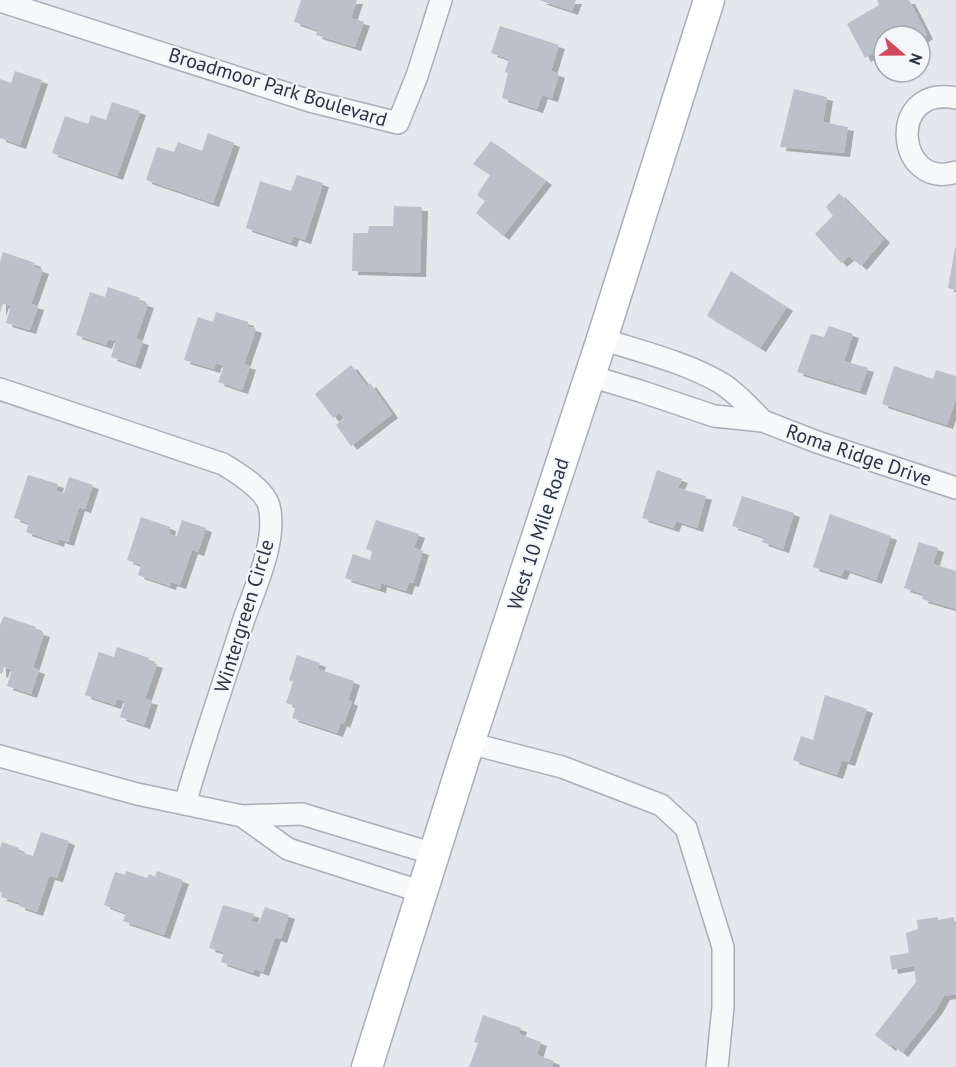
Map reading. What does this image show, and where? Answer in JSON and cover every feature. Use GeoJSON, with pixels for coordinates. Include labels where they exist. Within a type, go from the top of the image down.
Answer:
{"type":"FeatureCollection","features":[{"type":"Feature","properties":{"kind":"main road","name":"West 10 Mile Road"},"geometry":{"type":"LineString","coordinates":[[367,1067],[709,0]]}},
{"type":"Feature","properties":{"kind":"street","name":"Broadmoor Park Boulevard"},"geometry":{"type":"LineString","coordinates":[[35,6],[309,101],[398,123],[417,76],[441,0]]}},
{"type":"Feature","properties":{"kind":"street"},"geometry":{"type":"LineString","coordinates":[[0,1],[35,6]]}},
{"type":"Feature","properties":{"kind":"street"},"geometry":{"type":"LineString","coordinates":[[956,98],[946,96],[932,98],[921,104],[912,114],[906,127],[906,140],[909,152],[926,170],[938,174],[956,172]]}},
{"type":"Feature","properties":{"kind":"street","name":"Roma Ridge Drive"},"geometry":{"type":"LineString","coordinates":[[602,339],[690,368],[722,384],[763,421]]}},
{"type":"Feature","properties":{"kind":"street","name":"Roma Ridge Drive"},"geometry":{"type":"LineString","coordinates":[[590,376],[714,416],[763,421],[956,488]]}},
{"type":"Feature","properties":{"kind":"street","name":"Wintergreen Circle"},"geometry":{"type":"LineString","coordinates":[[0,388],[223,464],[251,483],[269,504],[272,528],[262,568],[198,758],[185,804]]}},
{"type":"Feature","properties":{"kind":"street"},"geometry":{"type":"LineString","coordinates":[[469,743],[562,767],[661,805],[686,828],[723,947],[723,1008],[717,1067]]}},
{"type":"Feature","properties":{"kind":"street"},"geometry":{"type":"LineString","coordinates":[[0,756],[137,794],[242,816],[302,813],[434,855]]}},
{"type":"Feature","properties":{"kind":"street"},"geometry":{"type":"LineString","coordinates":[[242,816],[288,849],[422,892]]}},
{"type":"Feature","properties":{"kind":"building"},"geometry":{"type":"Polygon","coordinates":[[[301,0],[357,0],[351,18],[364,22],[355,47],[316,35],[318,30],[294,22],[301,0]]]}},
{"type":"Feature","properties":{"kind":"building"},"geometry":{"type":"Polygon","coordinates":[[[539,0],[576,0],[572,11],[539,0]]]}},
{"type":"Feature","properties":{"kind":"building"},"geometry":{"type":"Polygon","coordinates":[[[877,0],[909,0],[921,24],[872,24],[872,54],[865,58],[847,24],[879,5],[877,0]]]}},
{"type":"Feature","properties":{"kind":"building"},"geometry":{"type":"Polygon","coordinates":[[[500,26],[559,45],[551,71],[559,74],[552,98],[542,95],[537,109],[502,98],[509,59],[491,53],[500,26]]]}},
{"type":"Feature","properties":{"kind":"building"},"geometry":{"type":"Polygon","coordinates":[[[15,71],[42,80],[20,145],[0,138],[0,79],[11,83],[15,71]]]}},
{"type":"Feature","properties":{"kind":"building"},"geometry":{"type":"Polygon","coordinates":[[[794,89],[827,97],[823,122],[848,127],[844,153],[780,147],[794,89]]]}},
{"type":"Feature","properties":{"kind":"building"},"geometry":{"type":"Polygon","coordinates":[[[112,102],[140,111],[117,176],[52,153],[65,116],[88,124],[91,115],[106,120],[112,102]]]}},
{"type":"Feature","properties":{"kind":"building"},"geometry":{"type":"Polygon","coordinates":[[[208,133],[234,143],[213,203],[146,180],[157,147],[174,152],[178,142],[202,151],[208,133]]]}},
{"type":"Feature","properties":{"kind":"building"},"geometry":{"type":"Polygon","coordinates":[[[491,141],[546,181],[503,236],[476,213],[485,201],[477,195],[490,175],[473,164],[491,141]]]}},
{"type":"Feature","properties":{"kind":"building"},"geometry":{"type":"Polygon","coordinates":[[[297,175],[323,183],[305,240],[293,236],[291,243],[246,228],[260,181],[291,191],[297,175]]]}},
{"type":"Feature","properties":{"kind":"building"},"geometry":{"type":"Polygon","coordinates":[[[839,193],[884,239],[861,266],[849,256],[841,263],[815,234],[833,216],[826,207],[839,193]]]}},
{"type":"Feature","properties":{"kind":"building"},"geometry":{"type":"Polygon","coordinates":[[[394,206],[422,207],[420,273],[352,271],[353,233],[368,233],[369,226],[393,226],[394,206]]]}},
{"type":"Feature","properties":{"kind":"building"},"geometry":{"type":"Polygon","coordinates":[[[956,248],[956,290],[948,288],[956,248]]]}},
{"type":"Feature","properties":{"kind":"building"},"geometry":{"type":"Polygon","coordinates":[[[3,252],[35,263],[34,267],[43,270],[31,304],[38,306],[30,330],[6,323],[11,306],[3,304],[0,312],[0,262],[3,252]]]}},
{"type":"Feature","properties":{"kind":"building"},"geometry":{"type":"Polygon","coordinates":[[[731,271],[787,307],[760,348],[707,316],[731,271]]]}},
{"type":"Feature","properties":{"kind":"building"},"geometry":{"type":"Polygon","coordinates":[[[108,287],[140,298],[139,301],[148,304],[136,339],[143,341],[135,365],[111,357],[116,341],[108,339],[106,345],[76,335],[90,292],[105,297],[108,287]]]}},
{"type":"Feature","properties":{"kind":"building"},"geometry":{"type":"Polygon","coordinates":[[[216,312],[248,322],[247,326],[256,329],[244,364],[250,366],[242,390],[218,382],[224,366],[216,363],[214,369],[184,360],[198,317],[213,322],[216,312]]]}},
{"type":"Feature","properties":{"kind":"building"},"geometry":{"type":"Polygon","coordinates":[[[829,326],[853,334],[844,361],[868,368],[860,391],[797,372],[811,334],[824,337],[829,326]]]}},
{"type":"Feature","properties":{"kind":"building"},"geometry":{"type":"Polygon","coordinates":[[[351,365],[367,386],[370,383],[392,414],[351,446],[336,425],[344,419],[340,413],[333,418],[315,394],[351,365]]]}},
{"type":"Feature","properties":{"kind":"building"},"geometry":{"type":"Polygon","coordinates":[[[894,366],[933,379],[936,370],[956,376],[956,398],[947,425],[882,404],[894,366]]]}},
{"type":"Feature","properties":{"kind":"building"},"geometry":{"type":"Polygon","coordinates":[[[657,470],[682,479],[678,488],[706,496],[697,528],[676,521],[673,528],[642,518],[657,470]]]}},
{"type":"Feature","properties":{"kind":"building"},"geometry":{"type":"Polygon","coordinates":[[[28,475],[58,484],[56,491],[64,493],[69,477],[93,485],[85,509],[79,507],[68,542],[59,539],[58,543],[26,532],[29,523],[14,518],[28,475]]]}},
{"type":"Feature","properties":{"kind":"building"},"geometry":{"type":"Polygon","coordinates":[[[742,496],[794,513],[783,549],[762,542],[764,537],[732,526],[742,496]]]}},
{"type":"Feature","properties":{"kind":"building"},"geometry":{"type":"Polygon","coordinates":[[[830,514],[891,536],[876,580],[844,569],[841,576],[813,567],[830,514]]]}},
{"type":"Feature","properties":{"kind":"building"},"geometry":{"type":"Polygon","coordinates":[[[141,517],[170,527],[169,534],[177,536],[182,520],[206,528],[198,552],[192,550],[180,585],[171,582],[170,586],[138,575],[141,565],[127,560],[141,517]]]}},
{"type":"Feature","properties":{"kind":"building"},"geometry":{"type":"Polygon","coordinates":[[[376,520],[419,534],[414,548],[423,551],[413,583],[409,582],[406,591],[381,583],[380,589],[345,578],[353,554],[370,560],[372,551],[366,549],[376,520]]]}},
{"type":"Feature","properties":{"kind":"building"},"geometry":{"type":"Polygon","coordinates":[[[919,542],[938,548],[933,564],[956,571],[956,609],[922,599],[923,594],[904,588],[919,542]]]}},
{"type":"Feature","properties":{"kind":"building"},"geometry":{"type":"Polygon","coordinates":[[[4,616],[36,627],[35,630],[44,633],[33,668],[39,670],[31,694],[7,686],[12,670],[4,667],[2,674],[0,673],[0,625],[4,616]]]}},
{"type":"Feature","properties":{"kind":"building"},"geometry":{"type":"Polygon","coordinates":[[[117,647],[149,658],[148,661],[157,664],[145,699],[152,701],[144,725],[120,717],[125,701],[117,699],[115,705],[85,695],[99,652],[114,657],[117,647]]]}},
{"type":"Feature","properties":{"kind":"building"},"geometry":{"type":"Polygon","coordinates":[[[297,655],[320,663],[318,669],[354,681],[348,700],[352,702],[344,724],[341,722],[337,733],[292,718],[296,706],[286,703],[293,682],[289,680],[297,655]]]}},
{"type":"Feature","properties":{"kind":"building"},"geometry":{"type":"Polygon","coordinates":[[[825,695],[867,709],[849,762],[842,760],[837,775],[793,760],[801,736],[813,740],[825,695]]]}},
{"type":"Feature","properties":{"kind":"building"},"geometry":{"type":"Polygon","coordinates":[[[41,832],[69,841],[57,878],[49,876],[37,912],[1,897],[0,848],[2,842],[19,848],[17,851],[33,856],[41,832]]]}},
{"type":"Feature","properties":{"kind":"building"},"geometry":{"type":"Polygon","coordinates":[[[126,871],[147,878],[149,874],[155,877],[157,871],[183,880],[164,935],[123,921],[126,913],[104,905],[115,872],[125,875],[126,871]]]}},
{"type":"Feature","properties":{"kind":"building"},"geometry":{"type":"Polygon","coordinates":[[[223,905],[254,914],[251,921],[259,923],[265,907],[289,915],[281,939],[275,937],[263,972],[255,969],[253,973],[221,962],[224,952],[209,948],[223,905]]]}},
{"type":"Feature","properties":{"kind":"building"},"geometry":{"type":"Polygon","coordinates":[[[938,917],[938,920],[954,917],[956,994],[944,996],[936,1010],[902,1053],[892,1044],[890,1047],[875,1035],[916,982],[914,966],[892,970],[890,956],[909,953],[906,933],[918,929],[917,920],[938,917]]]}},
{"type":"Feature","properties":{"kind":"building"},"geometry":{"type":"Polygon","coordinates":[[[483,1015],[521,1028],[519,1034],[541,1042],[537,1055],[554,1061],[552,1067],[469,1067],[478,1043],[474,1042],[483,1015]]]}}]}
